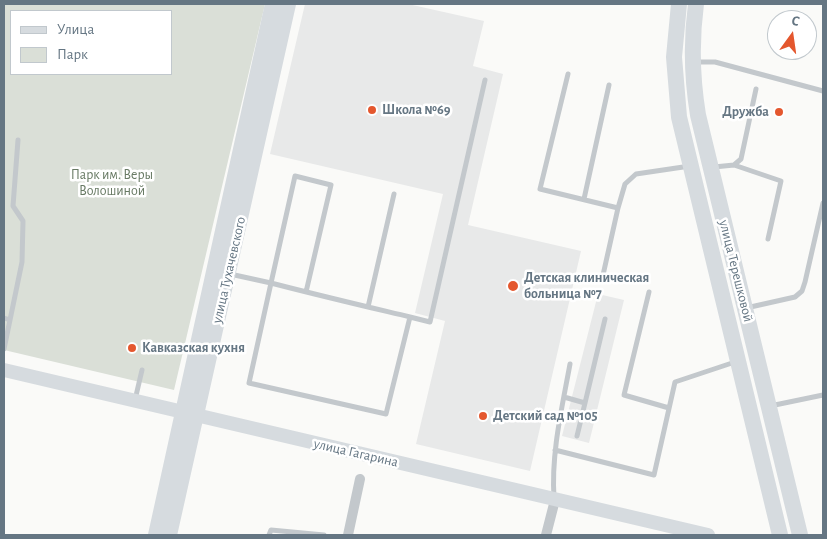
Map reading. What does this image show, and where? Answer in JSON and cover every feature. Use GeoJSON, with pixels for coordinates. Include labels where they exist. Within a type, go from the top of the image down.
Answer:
{"type":"FeatureCollection","features":[{"type":"Feature","properties":{"kind":"main road","name":"улица Тухачевского"},"geometry":{"type":"LineString","coordinates":[[222,272],[274,4]]}},
{"type":"Feature","properties":{"kind":"main road","name":"улица Тухачевского"},"geometry":{"type":"LineString","coordinates":[[169,535],[190,414],[222,272],[288,4]]}},
{"type":"Feature","properties":{"kind":"main road","name":"улица Терешковой"},"geometry":{"type":"LineString","coordinates":[[679,4],[675,36],[675,80],[679,117],[780,535]]}},
{"type":"Feature","properties":{"kind":"main road","name":"улица Терешковой"},"geometry":{"type":"LineString","coordinates":[[696,4],[693,62],[695,97],[710,167],[800,535]]}},
{"type":"Feature","properties":{"kind":"main road","name":"улица Тухачевского"},"geometry":{"type":"LineString","coordinates":[[156,535],[190,414]]}},
{"type":"Feature","properties":{"kind":"street","name":"улица Гагарина"},"geometry":{"type":"LineString","coordinates":[[4,370],[708,535]]}},
{"type":"Feature","properties":{"kind":"street"},"geometry":{"type":"LineString","coordinates":[[348,535],[360,479]]}},
{"type":"Feature","properties":{"kind":"street"},"geometry":{"type":"LineString","coordinates":[[546,535],[555,500]]}},
{"type":"Feature","properties":{"kind":"lane"},"geometry":{"type":"LineString","coordinates":[[693,62],[714,62],[823,91]]}},
{"type":"Feature","properties":{"kind":"lane"},"geometry":{"type":"LineString","coordinates":[[568,74],[540,189],[618,208]]}},
{"type":"Feature","properties":{"kind":"lane"},"geometry":{"type":"LineString","coordinates":[[222,272],[430,322],[485,80]]}},
{"type":"Feature","properties":{"kind":"lane"},"geometry":{"type":"LineString","coordinates":[[584,199],[609,85]]}},
{"type":"Feature","properties":{"kind":"lane"},"geometry":{"type":"LineString","coordinates":[[734,165],[741,160],[756,89]]}},
{"type":"Feature","properties":{"kind":"lane"},"geometry":{"type":"LineString","coordinates":[[4,349],[22,262],[23,221],[13,206],[18,140]]}},
{"type":"Feature","properties":{"kind":"lane"},"geometry":{"type":"LineString","coordinates":[[710,167],[734,165],[781,181],[768,239]]}},
{"type":"Feature","properties":{"kind":"lane"},"geometry":{"type":"LineString","coordinates":[[604,275],[625,184],[636,174],[691,166]]}},
{"type":"Feature","properties":{"kind":"lane"},"geometry":{"type":"LineString","coordinates":[[306,292],[331,185],[295,176],[249,383],[386,414],[410,317]]}},
{"type":"Feature","properties":{"kind":"lane"},"geometry":{"type":"LineString","coordinates":[[368,307],[394,194]]}},
{"type":"Feature","properties":{"kind":"lane"},"geometry":{"type":"LineString","coordinates":[[745,308],[795,297],[802,290],[823,203]]}},
{"type":"Feature","properties":{"kind":"lane"},"geometry":{"type":"LineString","coordinates":[[649,292],[624,395],[669,408]]}},
{"type":"Feature","properties":{"kind":"lane"},"geometry":{"type":"LineString","coordinates":[[4,318],[10,320]]}},
{"type":"Feature","properties":{"kind":"lane"},"geometry":{"type":"LineString","coordinates":[[577,436],[605,319]]}},
{"type":"Feature","properties":{"kind":"lane"},"geometry":{"type":"LineString","coordinates":[[555,450],[654,474],[675,382],[738,361]]}},
{"type":"Feature","properties":{"kind":"lane"},"geometry":{"type":"LineString","coordinates":[[555,500],[553,482],[555,450],[570,364]]}},
{"type":"Feature","properties":{"kind":"lane"},"geometry":{"type":"LineString","coordinates":[[135,400],[142,370]]}},
{"type":"Feature","properties":{"kind":"lane"},"geometry":{"type":"LineString","coordinates":[[769,407],[823,395]]}},
{"type":"Feature","properties":{"kind":"lane"},"geometry":{"type":"LineString","coordinates":[[564,397],[585,403]]}},
{"type":"Feature","properties":{"kind":"lane"},"geometry":{"type":"LineString","coordinates":[[269,535],[271,530],[324,535]]}},
{"type":"Feature","properties":{"kind":"shaded area"},"geometry":{"type":"Polygon","coordinates":[[[305,4],[408,4],[484,21],[473,66],[503,74],[468,225],[581,251],[530,471],[416,444],[445,321],[415,313],[443,194],[270,154],[305,4]]]}},
{"type":"Feature","properties":{"kind":"shaded area"},"geometry":{"type":"Polygon","coordinates":[[[598,294],[624,300],[589,443],[562,436],[598,294]]]}},
{"type":"Feature","properties":{"kind":"green space","name":"Парк им. Веры Волошиной"},"geometry":{"type":"Polygon","coordinates":[[[4,4],[265,4],[174,390],[4,350],[4,4]]]}},
{"type":"Feature","properties":{"kind":"place","name":"Школа №69"},"geometry":{"type":"Point","coordinates":[372,110]}},
{"type":"Feature","properties":{"kind":"place","name":"Дружба"},"geometry":{"type":"Point","coordinates":[779,112]}},
{"type":"Feature","properties":{"kind":"place","name":"Детская клиническая больница №7"},"geometry":{"type":"Point","coordinates":[513,286]}},
{"type":"Feature","properties":{"kind":"place","name":"Кавказская кухня"},"geometry":{"type":"Point","coordinates":[132,348]}},
{"type":"Feature","properties":{"kind":"place","name":"Детский сад №105"},"geometry":{"type":"Point","coordinates":[483,416]}}]}
